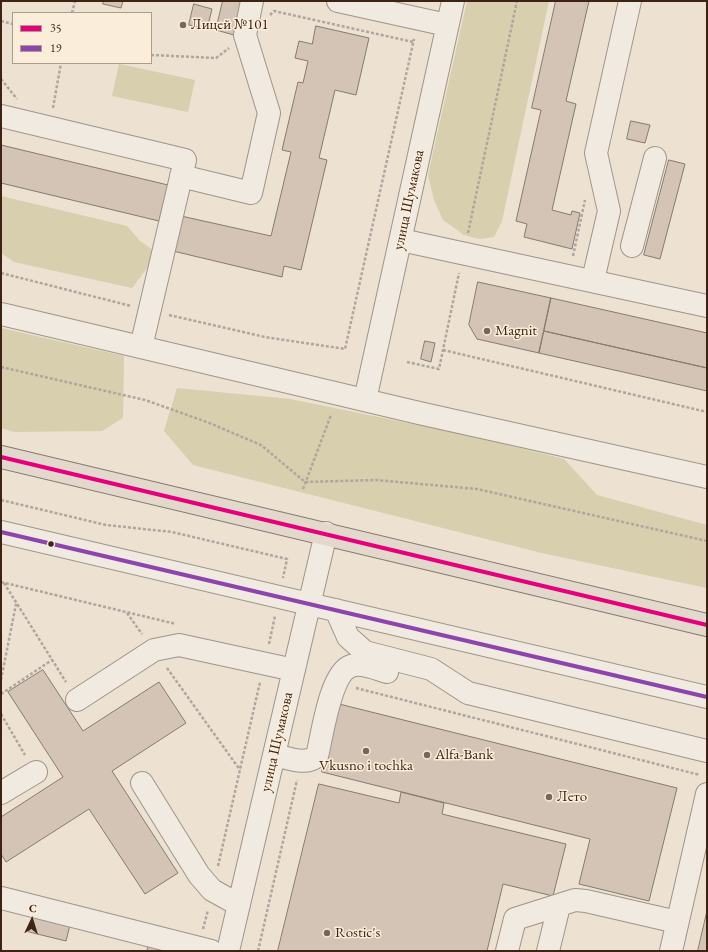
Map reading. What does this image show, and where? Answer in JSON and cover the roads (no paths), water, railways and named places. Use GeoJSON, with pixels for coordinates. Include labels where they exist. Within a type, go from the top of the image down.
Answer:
{"type":"FeatureCollection","features":[{"type":"Feature","properties":{"kind":"main road"},"geometry":{"type":"LineString","coordinates":[[1,458],[326,533],[707,625]]}},
{"type":"Feature","properties":{"kind":"street"},"geometry":{"type":"LineString","coordinates":[[181,176],[251,193],[270,113],[245,35],[252,1]]}},
{"type":"Feature","properties":{"kind":"street"},"geometry":{"type":"LineString","coordinates":[[338,1],[448,25]]}},
{"type":"Feature","properties":{"kind":"street","name":"улица Шумакова"},"geometry":{"type":"LineString","coordinates":[[365,400],[453,1]]}},
{"type":"Feature","properties":{"kind":"street"},"geometry":{"type":"LineString","coordinates":[[593,280],[609,211],[596,153],[630,1]]}},
{"type":"Feature","properties":{"kind":"street"},"geometry":{"type":"LineString","coordinates":[[1,116],[185,160],[141,347]]}},
{"type":"Feature","properties":{"kind":"street"},"geometry":{"type":"LineString","coordinates":[[632,246],[655,158]]}},
{"type":"Feature","properties":{"kind":"street"},"geometry":{"type":"LineString","coordinates":[[609,211],[639,218]]}},
{"type":"Feature","properties":{"kind":"street"},"geometry":{"type":"LineString","coordinates":[[401,240],[568,274],[707,306]]}},
{"type":"Feature","properties":{"kind":"street"},"geometry":{"type":"LineString","coordinates":[[1,314],[365,400],[707,477]]}},
{"type":"Feature","properties":{"kind":"street"},"geometry":{"type":"LineString","coordinates":[[1,532],[707,697]]}},
{"type":"Feature","properties":{"kind":"street","name":"улица Шумакова"},"geometry":{"type":"LineString","coordinates":[[228,951],[326,533]]}},
{"type":"Feature","properties":{"kind":"street"},"geometry":{"type":"LineString","coordinates":[[336,610],[348,637],[365,652],[431,669],[468,693]]}},
{"type":"Feature","properties":{"kind":"street"},"geometry":{"type":"LineString","coordinates":[[77,700],[154,650],[179,645],[263,654],[294,670]]}},
{"type":"Feature","properties":{"kind":"street"},"geometry":{"type":"LineString","coordinates":[[274,755],[301,761],[311,761],[317,756],[335,683],[343,672],[351,666],[363,666],[707,751]]}},
{"type":"Feature","properties":{"kind":"street"},"geometry":{"type":"LineString","coordinates":[[1,793],[36,772]]}},
{"type":"Feature","properties":{"kind":"street"},"geometry":{"type":"LineString","coordinates":[[142,784],[199,875],[212,890],[239,905]]}},
{"type":"Feature","properties":{"kind":"street"},"geometry":{"type":"LineString","coordinates":[[671,951],[707,794]]}},
{"type":"Feature","properties":{"kind":"street"},"geometry":{"type":"LineString","coordinates":[[1,898],[205,950]]}},
{"type":"Feature","properties":{"kind":"street"},"geometry":{"type":"LineString","coordinates":[[507,951],[515,919],[575,900],[586,901],[677,922]]}},
{"type":"Feature","properties":{"kind":"street"},"geometry":{"type":"LineString","coordinates":[[548,951],[559,906]]}},
{"type":"Feature","properties":{"kind":"place","name":"Лицей №101"},"geometry":{"type":"Point","coordinates":[183,25]}},
{"type":"Feature","properties":{"kind":"place","name":"Magnit"},"geometry":{"type":"Point","coordinates":[487,331]}},
{"type":"Feature","properties":{"kind":"place","name":"Vkusno i tochka"},"geometry":{"type":"Point","coordinates":[366,751]}},
{"type":"Feature","properties":{"kind":"place","name":"Alfa-Bank"},"geometry":{"type":"Point","coordinates":[427,755]}},
{"type":"Feature","properties":{"kind":"place","name":"Лето"},"geometry":{"type":"Point","coordinates":[549,797]}},
{"type":"Feature","properties":{"kind":"place","name":"Rostic's"},"geometry":{"type":"Point","coordinates":[327,933]}}]}
